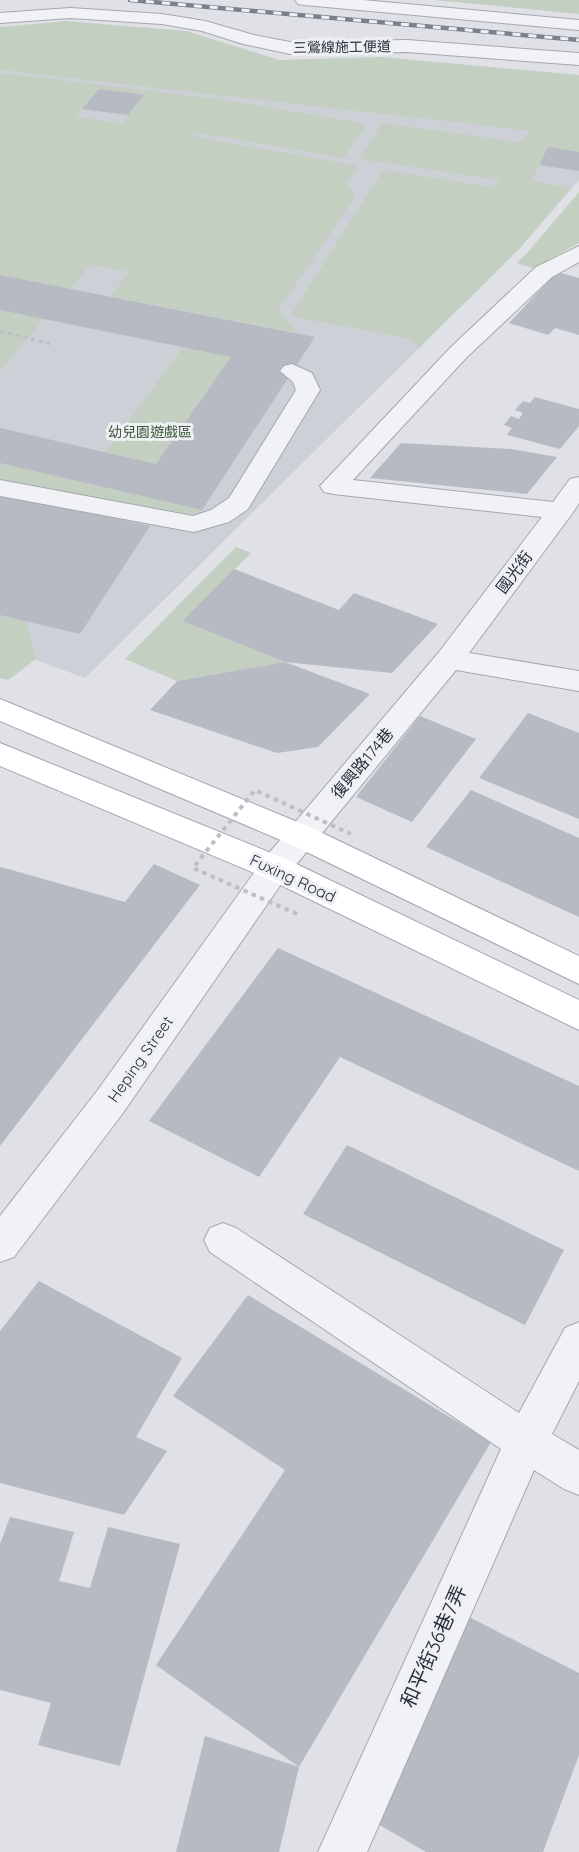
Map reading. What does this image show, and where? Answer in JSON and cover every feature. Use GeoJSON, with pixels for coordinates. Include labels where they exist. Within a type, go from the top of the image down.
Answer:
{"type":"FeatureCollection","features":[{"type":"Feature","properties":{"kind":"main road"},"geometry":{"type":"LineString","coordinates":[[0,709],[301,836],[579,971]]}},
{"type":"Feature","properties":{"kind":"main road","name":"Fuxing Road"},"geometry":{"type":"LineString","coordinates":[[0,754],[275,868],[579,1016]]}},
{"type":"Feature","properties":{"kind":"street"},"geometry":{"type":"LineString","coordinates":[[304,0],[579,25]]}},
{"type":"Feature","properties":{"kind":"street","name":"三鶯線施工便道"},"geometry":{"type":"LineString","coordinates":[[0,18],[70,13],[162,19],[205,26],[250,40],[290,48],[407,46],[579,60]]}},
{"type":"Feature","properties":{"kind":"street"},"geometry":{"type":"LineString","coordinates":[[560,527],[333,486],[458,353],[535,280],[544,272],[579,253]]}},
{"type":"Feature","properties":{"kind":"street"},"geometry":{"type":"LineString","coordinates":[[0,488],[194,524],[219,516],[239,503],[308,390],[304,378],[292,371]]}},
{"type":"Feature","properties":{"kind":"street","name":"國光街"},"geometry":{"type":"LineString","coordinates":[[449,659],[560,527],[579,485]]}},
{"type":"Feature","properties":{"kind":"street"},"geometry":{"type":"LineString","coordinates":[[449,659],[579,681]]}},
{"type":"Feature","properties":{"kind":"street","name":"復興路174巷"},"geometry":{"type":"LineString","coordinates":[[275,868],[449,659]]}},
{"type":"Feature","properties":{"kind":"street","name":"Heping Street"},"geometry":{"type":"LineString","coordinates":[[0,1245],[110,1102],[275,868]]}},
{"type":"Feature","properties":{"kind":"street"},"geometry":{"type":"LineString","coordinates":[[223,1240],[525,1441],[579,1474]]}},
{"type":"Feature","properties":{"kind":"street","name":"和平街36巷7弄"},"geometry":{"type":"LineString","coordinates":[[342,1852],[525,1441],[579,1341]]}},
{"type":"Feature","properties":{"kind":"path"},"geometry":{"type":"LineString","coordinates":[[0,331],[50,344]]}},
{"type":"Feature","properties":{"kind":"path"},"geometry":{"type":"LineString","coordinates":[[297,914],[193,868],[255,790],[351,834]]}},
{"type":"Feature","properties":{"kind":"shaded area"},"geometry":{"type":"Polygon","coordinates":[[[0,70],[579,136],[579,180],[519,249],[85,678],[0,647],[0,70]]]}},
{"type":"Feature","properties":{"kind":"green space"},"geometry":{"type":"Polygon","coordinates":[[[435,0],[579,0],[579,14],[435,0]]]}},
{"type":"Feature","properties":{"kind":"green space"},"geometry":{"type":"Polygon","coordinates":[[[66,21],[186,31],[279,60],[381,57],[579,75],[579,152],[548,148],[531,181],[571,188],[519,249],[419,348],[411,339],[290,316],[383,170],[492,187],[500,180],[360,159],[382,123],[518,142],[531,131],[0,70],[0,27],[66,21]]]}},
{"type":"Feature","properties":{"kind":"green space"},"geometry":{"type":"Polygon","coordinates":[[[0,73],[225,100],[367,124],[343,158],[199,133],[192,136],[358,166],[347,184],[356,195],[278,311],[298,333],[111,296],[129,272],[91,264],[70,289],[0,275],[0,73]],[[99,89],[76,116],[121,124],[144,95],[99,89]]]}},
{"type":"Feature","properties":{"kind":"green space"},"geometry":{"type":"Polygon","coordinates":[[[579,192],[579,243],[533,268],[517,263],[529,251],[579,192]]]}},
{"type":"Feature","properties":{"kind":"green space"},"geometry":{"type":"Polygon","coordinates":[[[0,310],[44,319],[0,371],[0,310]]]}},
{"type":"Feature","properties":{"kind":"green space","name":"幼兒園遊戲區"},"geometry":{"type":"Polygon","coordinates":[[[183,347],[231,357],[156,464],[106,452],[183,347]]]}},
{"type":"Feature","properties":{"kind":"green space"},"geometry":{"type":"Polygon","coordinates":[[[0,463],[202,510],[178,523],[0,486],[0,463]]]}},
{"type":"Feature","properties":{"kind":"green space"},"geometry":{"type":"Polygon","coordinates":[[[236,547],[251,553],[184,621],[285,662],[177,681],[125,659],[236,547]]]}},
{"type":"Feature","properties":{"kind":"green space"},"geometry":{"type":"Polygon","coordinates":[[[0,615],[26,621],[36,659],[8,680],[0,678],[0,615]]]}},
{"type":"Feature","properties":{"kind":"building"},"geometry":{"type":"Polygon","coordinates":[[[99,89],[144,95],[128,115],[82,109],[99,89]]]}},
{"type":"Feature","properties":{"kind":"building"},"geometry":{"type":"Polygon","coordinates":[[[548,147],[579,152],[579,171],[539,165],[548,147]]]}},
{"type":"Feature","properties":{"kind":"building"},"geometry":{"type":"Polygon","coordinates":[[[557,272],[579,278],[579,335],[555,328],[548,335],[509,323],[557,272]]]}},
{"type":"Feature","properties":{"kind":"building"},"geometry":{"type":"Polygon","coordinates":[[[0,275],[315,337],[202,510],[0,463],[0,428],[156,464],[231,357],[0,310],[0,275]]]}},
{"type":"Feature","properties":{"kind":"building"},"geometry":{"type":"Polygon","coordinates":[[[535,397],[579,409],[579,426],[560,449],[507,435],[512,428],[504,425],[511,416],[519,419],[523,413],[515,410],[523,401],[530,403],[535,397]]]}},
{"type":"Feature","properties":{"kind":"building"},"geometry":{"type":"Polygon","coordinates":[[[401,443],[511,449],[557,457],[527,494],[370,478],[401,443]]]}},
{"type":"Feature","properties":{"kind":"building"},"geometry":{"type":"Polygon","coordinates":[[[0,493],[150,526],[80,634],[0,615],[0,493]]]}},
{"type":"Feature","properties":{"kind":"building"},"geometry":{"type":"Polygon","coordinates":[[[234,569],[339,610],[354,593],[438,624],[392,673],[285,662],[183,621],[234,569]]]}},
{"type":"Feature","properties":{"kind":"building"},"geometry":{"type":"Polygon","coordinates":[[[285,662],[370,694],[318,747],[277,753],[150,710],[177,681],[285,662]]]}},
{"type":"Feature","properties":{"kind":"building"},"geometry":{"type":"Polygon","coordinates":[[[528,713],[579,733],[579,819],[479,778],[528,713]]]}},
{"type":"Feature","properties":{"kind":"building"},"geometry":{"type":"Polygon","coordinates":[[[420,716],[476,739],[412,822],[356,797],[420,716]]]}},
{"type":"Feature","properties":{"kind":"building"},"geometry":{"type":"Polygon","coordinates":[[[471,790],[579,838],[579,917],[426,847],[471,790]]]}},
{"type":"Feature","properties":{"kind":"building"},"geometry":{"type":"Polygon","coordinates":[[[154,864],[200,885],[0,1146],[0,868],[125,902],[154,864]]]}},
{"type":"Feature","properties":{"kind":"building"},"geometry":{"type":"Polygon","coordinates":[[[278,948],[579,1086],[579,1171],[340,1057],[259,1177],[149,1121],[278,948]]]}},
{"type":"Feature","properties":{"kind":"building"},"geometry":{"type":"Polygon","coordinates":[[[347,1145],[564,1250],[525,1325],[303,1214],[347,1145]]]}},
{"type":"Feature","properties":{"kind":"building"},"geometry":{"type":"Polygon","coordinates":[[[39,1281],[182,1358],[136,1437],[167,1451],[124,1515],[0,1483],[0,1331],[39,1281]]]}},
{"type":"Feature","properties":{"kind":"building"},"geometry":{"type":"Polygon","coordinates":[[[248,1295],[491,1442],[299,1767],[156,1665],[285,1470],[173,1396],[248,1295]]]}},
{"type":"Feature","properties":{"kind":"building"},"geometry":{"type":"Polygon","coordinates":[[[10,1517],[74,1532],[59,1581],[90,1588],[108,1527],[180,1544],[120,1766],[38,1745],[51,1703],[0,1690],[0,1544],[10,1517]]]}},
{"type":"Feature","properties":{"kind":"building"},"geometry":{"type":"Polygon","coordinates":[[[467,1616],[579,1673],[579,1755],[543,1852],[426,1852],[378,1824],[467,1616]]]}},
{"type":"Feature","properties":{"kind":"building"},"geometry":{"type":"Polygon","coordinates":[[[205,1736],[299,1767],[279,1852],[176,1852],[205,1736]]]}},
{"type":"Feature","properties":{"kind":"railway"},"geometry":{"type":"LineString","coordinates":[[130,0],[579,40]]}}]}
